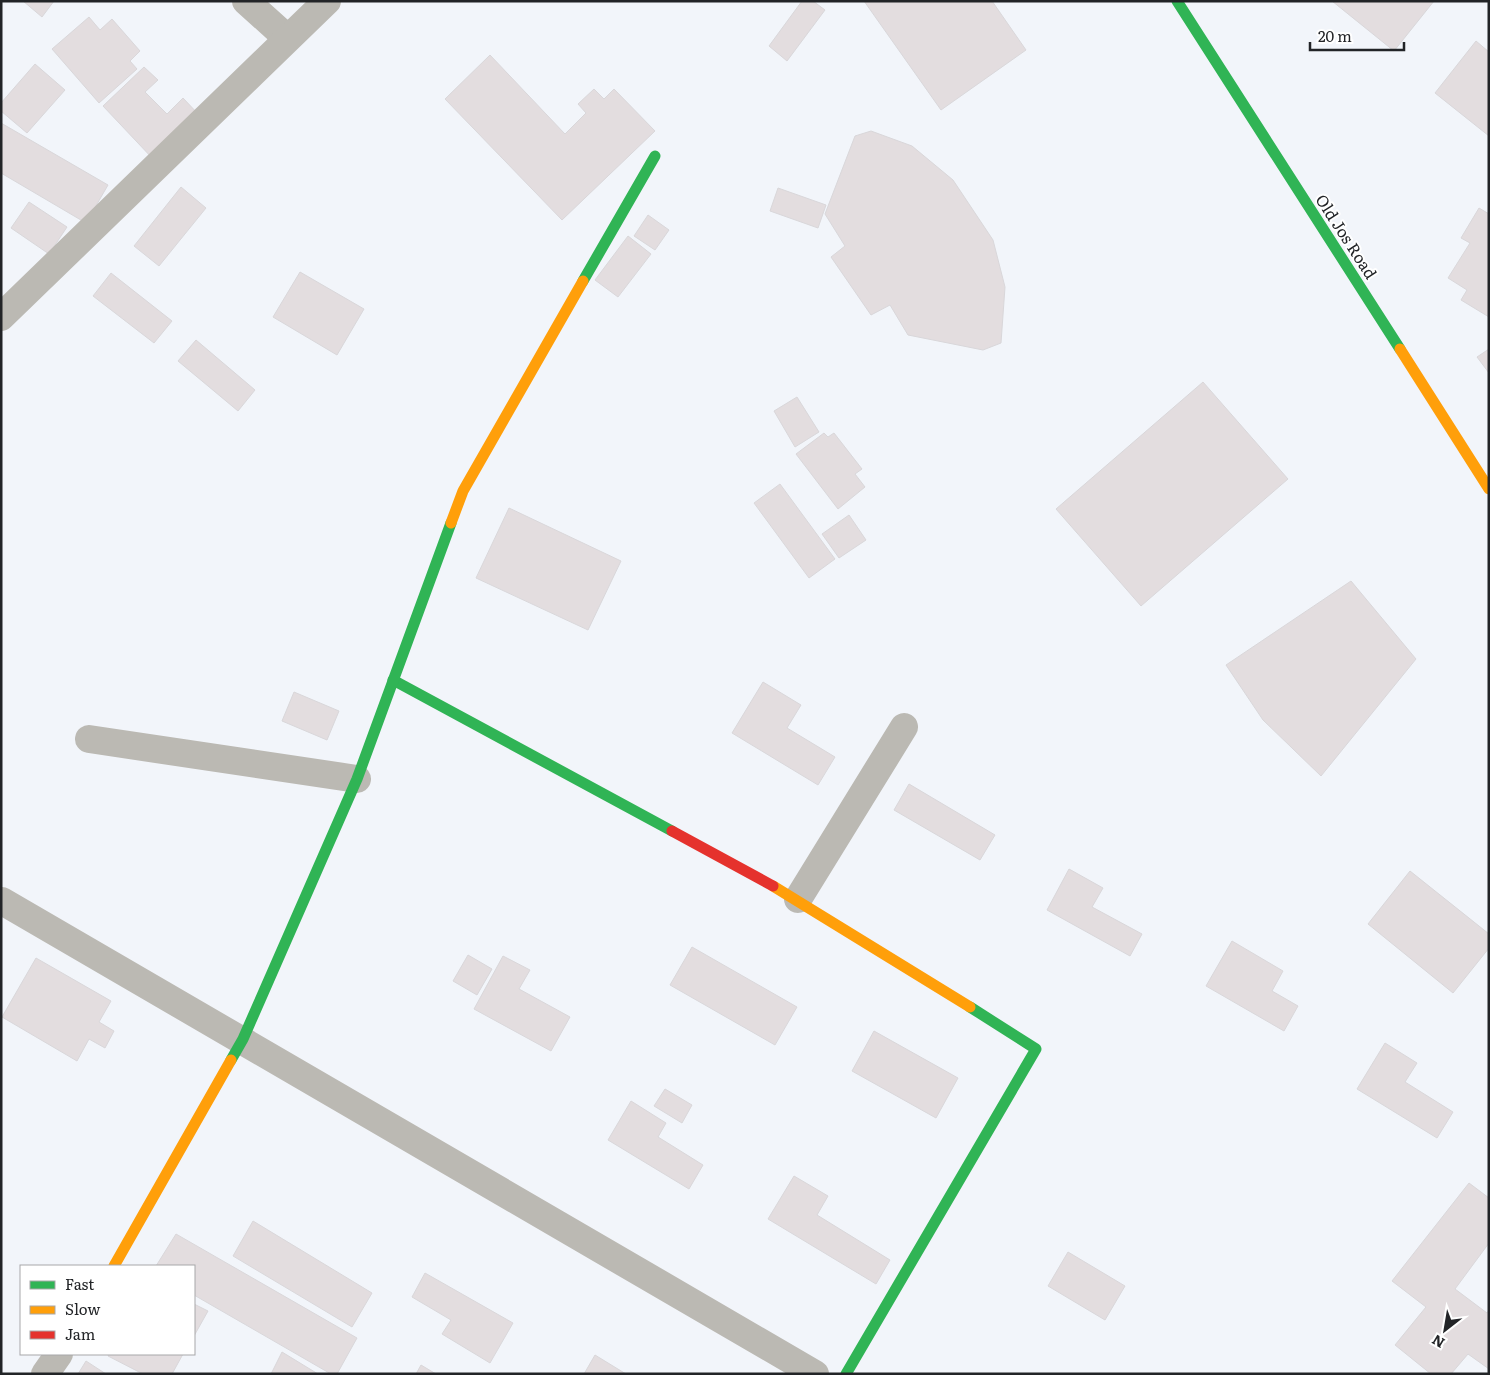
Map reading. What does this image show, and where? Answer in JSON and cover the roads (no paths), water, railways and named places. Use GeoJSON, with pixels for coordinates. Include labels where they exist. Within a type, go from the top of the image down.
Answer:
{"type":"FeatureCollection","features":[{"type":"Feature","properties":{"kind":"street"},"geometry":{"type":"LineString","coordinates":[[246,1],[287,38]]}},
{"type":"Feature","properties":{"kind":"street"},"geometry":{"type":"LineString","coordinates":[[1,317],[327,1]]}},
{"type":"Feature","properties":{"kind":"street","name":"Old Jos Road"},"geometry":{"type":"LineString","coordinates":[[1178,1],[1489,489]]}},
{"type":"Feature","properties":{"kind":"street"},"geometry":{"type":"LineString","coordinates":[[115,1265],[243,1039],[357,779],[463,490],[655,156]]}},
{"type":"Feature","properties":{"kind":"street"},"geometry":{"type":"LineString","coordinates":[[393,680],[798,899],[1036,1049],[846,1374]]}},
{"type":"Feature","properties":{"kind":"street"},"geometry":{"type":"LineString","coordinates":[[798,899],[904,727]]}},
{"type":"Feature","properties":{"kind":"street"},"geometry":{"type":"LineString","coordinates":[[89,739],[357,779]]}},
{"type":"Feature","properties":{"kind":"street"},"geometry":{"type":"LineString","coordinates":[[2,901],[243,1039],[815,1374]]}},
{"type":"Feature","properties":{"kind":"street"},"geometry":{"type":"LineString","coordinates":[[45,1374],[58,1355]]}}]}
